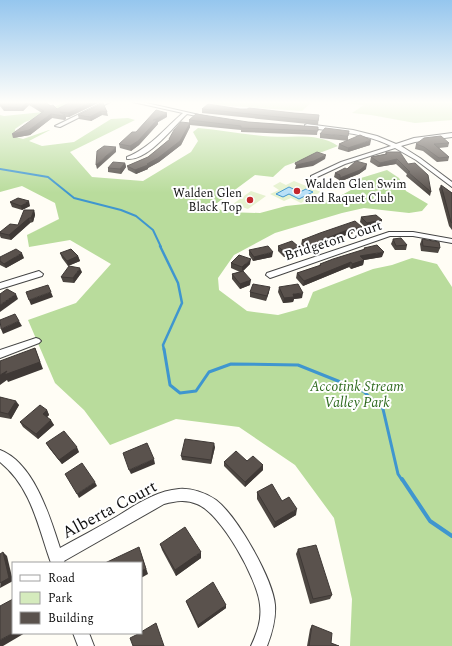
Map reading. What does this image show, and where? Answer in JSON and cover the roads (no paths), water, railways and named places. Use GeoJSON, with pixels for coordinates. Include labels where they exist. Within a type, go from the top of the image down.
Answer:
{"type":"FeatureCollection","features":[{"type":"Feature","properties":{"kind":"street"},"geometry":{"type":"LineString","coordinates":[[129,158],[144,153],[164,132]]}},
{"type":"Feature","properties":{"kind":"street"},"geometry":{"type":"LineString","coordinates":[[354,132],[377,138],[396,146],[416,157],[452,185]]}},
{"type":"Feature","properties":{"kind":"street"},"geometry":{"type":"LineString","coordinates":[[313,177],[343,163],[418,139],[452,135]]}},
{"type":"Feature","properties":{"kind":"street","name":"Bridgeton Court"},"geometry":{"type":"LineString","coordinates":[[270,275],[389,234],[413,234],[452,241]]}},
{"type":"Feature","properties":{"kind":"street"},"geometry":{"type":"LineString","coordinates":[[0,286],[39,274]]}},
{"type":"Feature","properties":{"kind":"street"},"geometry":{"type":"LineString","coordinates":[[0,354],[36,341]]}},
{"type":"Feature","properties":{"kind":"street"},"geometry":{"type":"LineString","coordinates":[[0,456],[20,472],[29,486],[57,560]]}},
{"type":"Feature","properties":{"kind":"street","name":"Alberta Court"},"geometry":{"type":"LineString","coordinates":[[57,560],[159,499],[180,494],[198,498],[212,506],[223,517],[262,580],[267,599],[268,613],[267,625],[259,646]]}},
{"type":"Feature","properties":{"kind":"street"},"geometry":{"type":"LineString","coordinates":[[81,634],[86,646]]}},
{"type":"Feature","properties":{"kind":"water"},"geometry":{"type":"Polygon","coordinates":[[[289,187],[300,192],[306,189],[313,192],[299,199],[289,194],[283,197],[276,194],[289,187]]]}},
{"type":"Feature","properties":{"kind":"waterway"},"geometry":{"type":"LineString","coordinates":[[0,169],[48,177],[74,198],[121,210],[136,216],[153,230],[161,247]]}},
{"type":"Feature","properties":{"kind":"waterway"},"geometry":{"type":"LineString","coordinates":[[160,246],[178,283],[182,303],[163,345],[164,350]]}},
{"type":"Feature","properties":{"kind":"waterway"},"geometry":{"type":"LineString","coordinates":[[164,349],[170,385],[180,393],[196,391],[209,372],[231,364],[298,365],[363,391],[383,409],[398,474],[402,480]]}},
{"type":"Feature","properties":{"kind":"waterway"},"geometry":{"type":"LineString","coordinates":[[402,479],[430,521],[452,536]]}},
{"type":"Feature","properties":{"kind":"place","name":"Walden Glen Swim and Raquet Club"},"geometry":{"type":"Point","coordinates":[297,191]}},
{"type":"Feature","properties":{"kind":"place","name":"Walden Glen Black Top"},"geometry":{"type":"Point","coordinates":[250,200]}},
{"type":"Feature","properties":{"kind":"park label","name":"Accotink Stream Valley Park"},"geometry":{"type":"Point","coordinates":[357,394]}}]}
